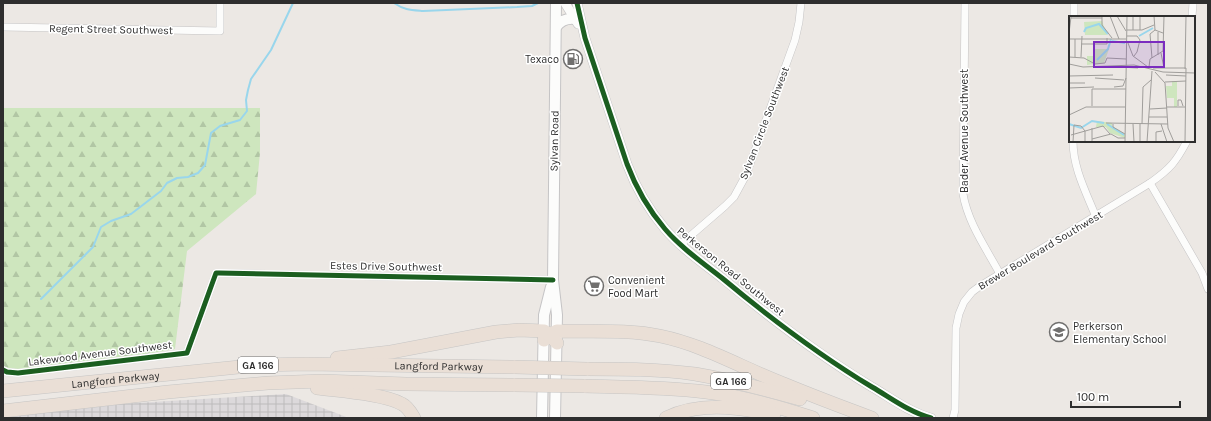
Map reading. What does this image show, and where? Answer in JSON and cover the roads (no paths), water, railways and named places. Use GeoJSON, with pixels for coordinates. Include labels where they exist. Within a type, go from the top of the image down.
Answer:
{"type":"FeatureCollection","features":[{"type":"Feature","properties":{"kind":"highway"},"geometry":{"type":"LineString","coordinates":[[258,365],[391,352],[496,332],[519,330],[550,336],[634,333],[680,340],[709,351],[783,384],[871,418]]}},
{"type":"Feature","properties":{"kind":"highway","name":"Langford Parkway"},"geometry":{"type":"LineString","coordinates":[[3,391],[258,365],[306,364],[649,370],[694,374],[743,383],[871,418]]}},
{"type":"Feature","properties":{"kind":"highway","name":"Langford Parkway"},"geometry":{"type":"LineString","coordinates":[[3,411],[168,392],[268,383],[322,381],[659,388],[708,392],[755,401],[813,418]]}},
{"type":"Feature","properties":{"kind":"highway"},"geometry":{"type":"LineString","coordinates":[[268,383],[384,398],[402,404],[408,408],[412,417]]}},
{"type":"Feature","properties":{"kind":"highway"},"geometry":{"type":"LineString","coordinates":[[669,417],[699,408],[727,407],[800,418]]}},
{"type":"Feature","properties":{"kind":"main road","name":"Sylvan Road"},"geometry":{"type":"LineString","coordinates":[[555,418],[550,336],[544,315],[552,280],[556,3]]}},
{"type":"Feature","properties":{"kind":"main road"},"geometry":{"type":"LineString","coordinates":[[556,27],[563,20],[568,18],[575,19]]}},
{"type":"Feature","properties":{"kind":"main road","name":"Sylvan Road"},"geometry":{"type":"LineString","coordinates":[[542,418],[550,336]]}},
{"type":"Feature","properties":{"kind":"street","name":"Regent Street Southwest"},"geometry":{"type":"LineString","coordinates":[[3,27],[220,32],[220,3]]}},
{"type":"Feature","properties":{"kind":"street","name":"Perkerson Road Southwest"},"geometry":{"type":"LineString","coordinates":[[565,3],[585,38]]}},
{"type":"Feature","properties":{"kind":"street","name":"Perkerson Road Southwest"},"geometry":{"type":"LineString","coordinates":[[577,3],[585,38],[634,182],[644,201],[666,231],[769,316],[840,367],[909,410],[931,418]]}},
{"type":"Feature","properties":{"kind":"street","name":"Sylvan Circle Southwest"},"geometry":{"type":"LineString","coordinates":[[681,244],[734,197],[746,175],[795,40],[801,3]]}},
{"type":"Feature","properties":{"kind":"street","name":"Bader Avenue Southwest"},"geometry":{"type":"LineString","coordinates":[[965,3],[963,194],[970,220],[1000,274]]}},
{"type":"Feature","properties":{"kind":"street"},"geometry":{"type":"LineString","coordinates":[[1074,3],[1074,16]]}},
{"type":"Feature","properties":{"kind":"street"},"geometry":{"type":"LineString","coordinates":[[1192,3],[1192,16]]}},
{"type":"Feature","properties":{"kind":"street"},"geometry":{"type":"LineString","coordinates":[[1073,142],[1073,154],[1077,171],[1096,217]]}},
{"type":"Feature","properties":{"kind":"street","name":"Brewer Boulevard Southwest"},"geometry":{"type":"LineString","coordinates":[[953,418],[955,410],[956,328],[959,314],[964,302],[972,292],[1150,184],[1166,172],[1178,158],[1186,142]]}},
{"type":"Feature","properties":{"kind":"street"},"geometry":{"type":"LineString","coordinates":[[1150,184],[1202,272],[1208,289]]}},
{"type":"Feature","properties":{"kind":"street","name":"Estes Drive Southwest"},"geometry":{"type":"LineString","coordinates":[[191,341],[216,273],[552,280]]}},
{"type":"Feature","properties":{"kind":"street","name":"Lakewood Avenue Southwest"},"geometry":{"type":"LineString","coordinates":[[3,370],[7,372],[18,372],[187,353],[191,341]]}},
{"type":"Feature","properties":{"kind":"waterway"},"geometry":{"type":"LineString","coordinates":[[41,299],[93,247],[101,227],[111,221],[131,214],[161,191],[167,183],[177,178],[188,177],[198,173],[205,165],[211,133],[220,126],[240,120],[247,111],[246,100],[251,79],[271,50],[293,3]]}},
{"type":"Feature","properties":{"kind":"waterway"},"geometry":{"type":"LineString","coordinates":[[394,3],[411,10],[423,11],[532,6],[538,3]]}},
{"type":"Feature","properties":{"kind":"place","name":"Texaco"},"geometry":{"type":"Point","coordinates":[573,59]}},
{"type":"Feature","properties":{"kind":"place","name":"Convenient Food Mart"},"geometry":{"type":"Point","coordinates":[594,286]}},
{"type":"Feature","properties":{"kind":"place","name":"Perkerson Elementary School"},"geometry":{"type":"Point","coordinates":[1059,332]}}]}
